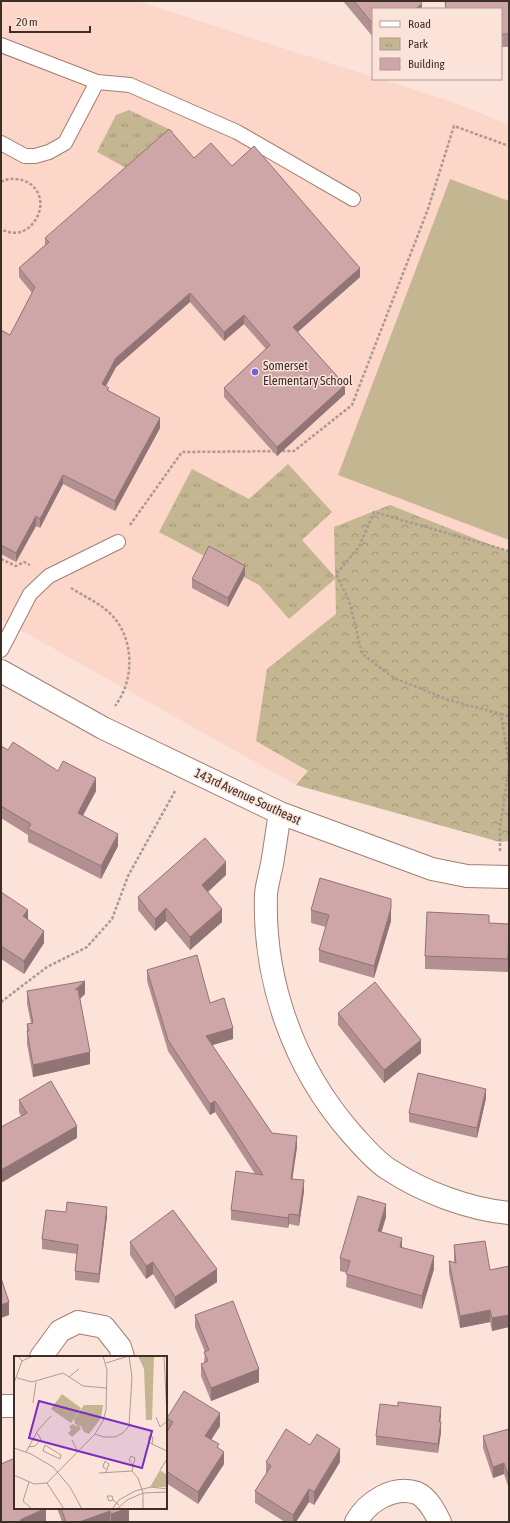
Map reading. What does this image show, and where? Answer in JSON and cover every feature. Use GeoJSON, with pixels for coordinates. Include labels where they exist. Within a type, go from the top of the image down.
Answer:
{"type":"FeatureCollection","features":[{"type":"Feature","properties":{"kind":"street","name":"143rd Avenue Southeast"},"geometry":{"type":"LineString","coordinates":[[1,671],[103,728],[280,814],[432,869],[467,876],[509,878]]}},
{"type":"Feature","properties":{"kind":"street"},"geometry":{"type":"LineString","coordinates":[[280,814],[266,893],[268,944],[275,982],[288,1030],[310,1076],[334,1113],[360,1142],[387,1168],[438,1195],[494,1212],[509,1213]]}},
{"type":"Feature","properties":{"kind":"street"},"geometry":{"type":"LineString","coordinates":[[42,1356],[60,1331],[78,1322],[104,1327],[120,1347],[123,1356]]}},
{"type":"Feature","properties":{"kind":"street"},"geometry":{"type":"LineString","coordinates":[[356,1522],[370,1504],[385,1495],[401,1491],[418,1494],[434,1509],[440,1522]]}},
{"type":"Feature","properties":{"kind":"lane"},"geometry":{"type":"LineString","coordinates":[[1,45],[97,82],[130,85],[238,132],[353,199]]}},
{"type":"Feature","properties":{"kind":"lane"},"geometry":{"type":"LineString","coordinates":[[1,143],[25,156],[35,156],[49,152],[65,143],[97,82]]}},
{"type":"Feature","properties":{"kind":"lane"},"geometry":{"type":"LineString","coordinates":[[1,650],[30,594],[49,576],[118,542]]}},
{"type":"Feature","properties":{"kind":"path"},"geometry":{"type":"LineString","coordinates":[[118,542],[182,452],[294,451],[352,405],[428,210],[454,126],[509,146]]}},
{"type":"Feature","properties":{"kind":"path"},"geometry":{"type":"LineString","coordinates":[[1,182],[11,179],[20,179],[29,183],[35,189],[41,206],[39,214],[28,228],[20,232],[11,232],[1,229]]}},
{"type":"Feature","properties":{"kind":"path"},"geometry":{"type":"LineString","coordinates":[[509,551],[374,512],[359,547],[336,574],[349,600],[362,654],[394,678],[448,700],[509,716]]}},
{"type":"Feature","properties":{"kind":"path"},"geometry":{"type":"LineString","coordinates":[[1,559],[16,566],[24,562],[107,610],[124,632],[131,664],[124,695],[115,706]]}},
{"type":"Feature","properties":{"kind":"path"},"geometry":{"type":"LineString","coordinates":[[501,714],[509,763]]}},
{"type":"Feature","properties":{"kind":"path"},"geometry":{"type":"LineString","coordinates":[[500,851],[500,827],[509,768]]}},
{"type":"Feature","properties":{"kind":"path"},"geometry":{"type":"LineString","coordinates":[[1,1002],[47,967],[87,947],[112,919],[128,876],[175,791]]}},
{"type":"Feature","properties":{"kind":"shaded area","name":"Somerset Elementary School"},"geometry":{"type":"Polygon","coordinates":[[[1,1],[137,1],[372,77],[372,80],[384,80],[456,103],[509,125],[509,841],[500,842],[296,785],[1,619],[1,1]]]}},
{"type":"Feature","properties":{"kind":"green space"},"geometry":{"type":"Polygon","coordinates":[[[129,110],[173,131],[128,169],[97,152],[116,115],[129,110]]]}},
{"type":"Feature","properties":{"kind":"green space"},"geometry":{"type":"Polygon","coordinates":[[[450,179],[509,201],[509,540],[338,475],[450,179]]]}},
{"type":"Feature","properties":{"kind":"green space"},"geometry":{"type":"Polygon","coordinates":[[[288,464],[332,512],[302,540],[336,578],[289,619],[259,585],[159,532],[192,469],[249,499],[288,464]]]}},
{"type":"Feature","properties":{"kind":"green space"},"geometry":{"type":"Polygon","coordinates":[[[390,505],[509,552],[509,841],[500,842],[296,785],[308,771],[256,741],[267,669],[336,614],[334,527],[390,505]]]}},
{"type":"Feature","properties":{"kind":"building"},"geometry":{"type":"Polygon","coordinates":[[[354,1],[420,1],[422,4],[416,8],[372,8],[372,23],[354,1]]]}},
{"type":"Feature","properties":{"kind":"building"},"geometry":{"type":"Polygon","coordinates":[[[445,1],[509,1],[509,34],[502,34],[502,8],[446,8],[445,1]]]}},
{"type":"Feature","properties":{"kind":"building"},"geometry":{"type":"Polygon","coordinates":[[[169,129],[194,158],[211,143],[232,166],[254,146],[360,268],[293,327],[345,385],[277,447],[224,388],[270,345],[244,315],[224,332],[190,293],[116,358],[102,384],[109,388],[107,390],[160,418],[115,501],[63,475],[40,519],[36,516],[16,553],[1,545],[1,330],[10,335],[35,287],[19,268],[49,242],[45,238],[169,129]]]}},
{"type":"Feature","properties":{"kind":"building"},"geometry":{"type":"Polygon","coordinates":[[[209,546],[245,566],[228,598],[192,579],[209,546]]]}},
{"type":"Feature","properties":{"kind":"building"},"geometry":{"type":"Polygon","coordinates":[[[13,742],[58,771],[63,761],[96,778],[78,813],[118,834],[101,866],[28,829],[31,824],[1,806],[1,746],[8,750],[13,742]]]}},
{"type":"Feature","properties":{"kind":"building"},"geometry":{"type":"Polygon","coordinates":[[[205,838],[226,862],[202,885],[222,909],[190,937],[166,908],[155,919],[138,897],[205,838]]]}},
{"type":"Feature","properties":{"kind":"building"},"geometry":{"type":"Polygon","coordinates":[[[320,878],[391,899],[391,908],[374,966],[319,950],[329,915],[311,910],[320,878]]]}},
{"type":"Feature","properties":{"kind":"building"},"geometry":{"type":"Polygon","coordinates":[[[1,892],[28,910],[23,916],[44,931],[24,961],[1,946],[1,892]]]}},
{"type":"Feature","properties":{"kind":"building"},"geometry":{"type":"Polygon","coordinates":[[[427,912],[489,915],[489,923],[509,924],[508,959],[425,956],[427,912]]]}},
{"type":"Feature","properties":{"kind":"building"},"geometry":{"type":"Polygon","coordinates":[[[197,955],[210,1003],[224,998],[233,1028],[206,1036],[272,1133],[297,1136],[291,1179],[304,1180],[299,1215],[289,1214],[288,1218],[231,1210],[236,1171],[263,1175],[215,1101],[210,1104],[168,1040],[147,970],[197,955]]]}},
{"type":"Feature","properties":{"kind":"building"},"geometry":{"type":"Polygon","coordinates":[[[85,981],[75,990],[78,989],[90,1052],[33,1065],[27,1024],[33,1023],[27,991],[85,981]]]}},
{"type":"Feature","properties":{"kind":"building"},"geometry":{"type":"Polygon","coordinates":[[[375,982],[421,1040],[384,1070],[338,1013],[375,982]]]}},
{"type":"Feature","properties":{"kind":"building"},"geometry":{"type":"Polygon","coordinates":[[[418,1073],[486,1089],[477,1128],[409,1113],[418,1073]]]}},
{"type":"Feature","properties":{"kind":"building"},"geometry":{"type":"Polygon","coordinates":[[[51,1081],[77,1126],[1,1170],[1,1127],[27,1113],[19,1100],[51,1081]]]}},
{"type":"Feature","properties":{"kind":"building"},"geometry":{"type":"Polygon","coordinates":[[[358,1196],[386,1204],[378,1231],[402,1238],[400,1247],[434,1256],[422,1296],[346,1274],[350,1261],[340,1258],[358,1196]]]}},
{"type":"Feature","properties":{"kind":"building"},"geometry":{"type":"Polygon","coordinates":[[[67,1202],[107,1207],[99,1274],[75,1271],[78,1245],[42,1239],[46,1210],[66,1212],[67,1202]]]}},
{"type":"Feature","properties":{"kind":"building"},"geometry":{"type":"Polygon","coordinates":[[[173,1210],[217,1269],[175,1297],[153,1262],[146,1266],[130,1242],[173,1210]]]}},
{"type":"Feature","properties":{"kind":"building"},"geometry":{"type":"Polygon","coordinates":[[[485,1241],[490,1270],[509,1266],[509,1315],[492,1318],[490,1310],[460,1316],[449,1261],[456,1263],[454,1245],[485,1241]]]}},
{"type":"Feature","properties":{"kind":"building"},"geometry":{"type":"Polygon","coordinates":[[[1,1278],[9,1302],[1,1305],[1,1278]]]}},
{"type":"Feature","properties":{"kind":"building"},"geometry":{"type":"Polygon","coordinates":[[[233,1301],[259,1369],[211,1388],[201,1364],[208,1361],[204,1352],[209,1350],[195,1315],[233,1301]]]}},
{"type":"Feature","properties":{"kind":"building"},"geometry":{"type":"Polygon","coordinates":[[[184,1391],[220,1413],[205,1436],[219,1444],[217,1447],[224,1452],[198,1492],[167,1472],[167,1432],[173,1422],[167,1418],[184,1391]]]}},
{"type":"Feature","properties":{"kind":"building"},"geometry":{"type":"Polygon","coordinates":[[[398,1402],[441,1407],[439,1422],[441,1422],[438,1444],[376,1436],[380,1404],[398,1406],[398,1402]]]}},
{"type":"Feature","properties":{"kind":"building"},"geometry":{"type":"Polygon","coordinates":[[[286,1429],[310,1445],[317,1434],[340,1449],[314,1492],[309,1489],[293,1515],[255,1491],[271,1466],[266,1462],[286,1429]]]}},
{"type":"Feature","properties":{"kind":"building"},"geometry":{"type":"Polygon","coordinates":[[[509,1429],[509,1478],[504,1463],[493,1467],[483,1436],[509,1429]]]}},
{"type":"Feature","properties":{"kind":"building"},"geometry":{"type":"Polygon","coordinates":[[[14,1458],[14,1509],[44,1509],[20,1520],[21,1522],[1,1522],[1,1464],[14,1458]]]}},
{"type":"Feature","properties":{"kind":"building"},"geometry":{"type":"Polygon","coordinates":[[[61,1509],[126,1509],[111,1514],[110,1511],[79,1522],[66,1522],[61,1509]]]}},
{"type":"Feature","properties":{"kind":"place","name":"Somerset Elementary School"},"geometry":{"type":"Point","coordinates":[255,372]}}]}
